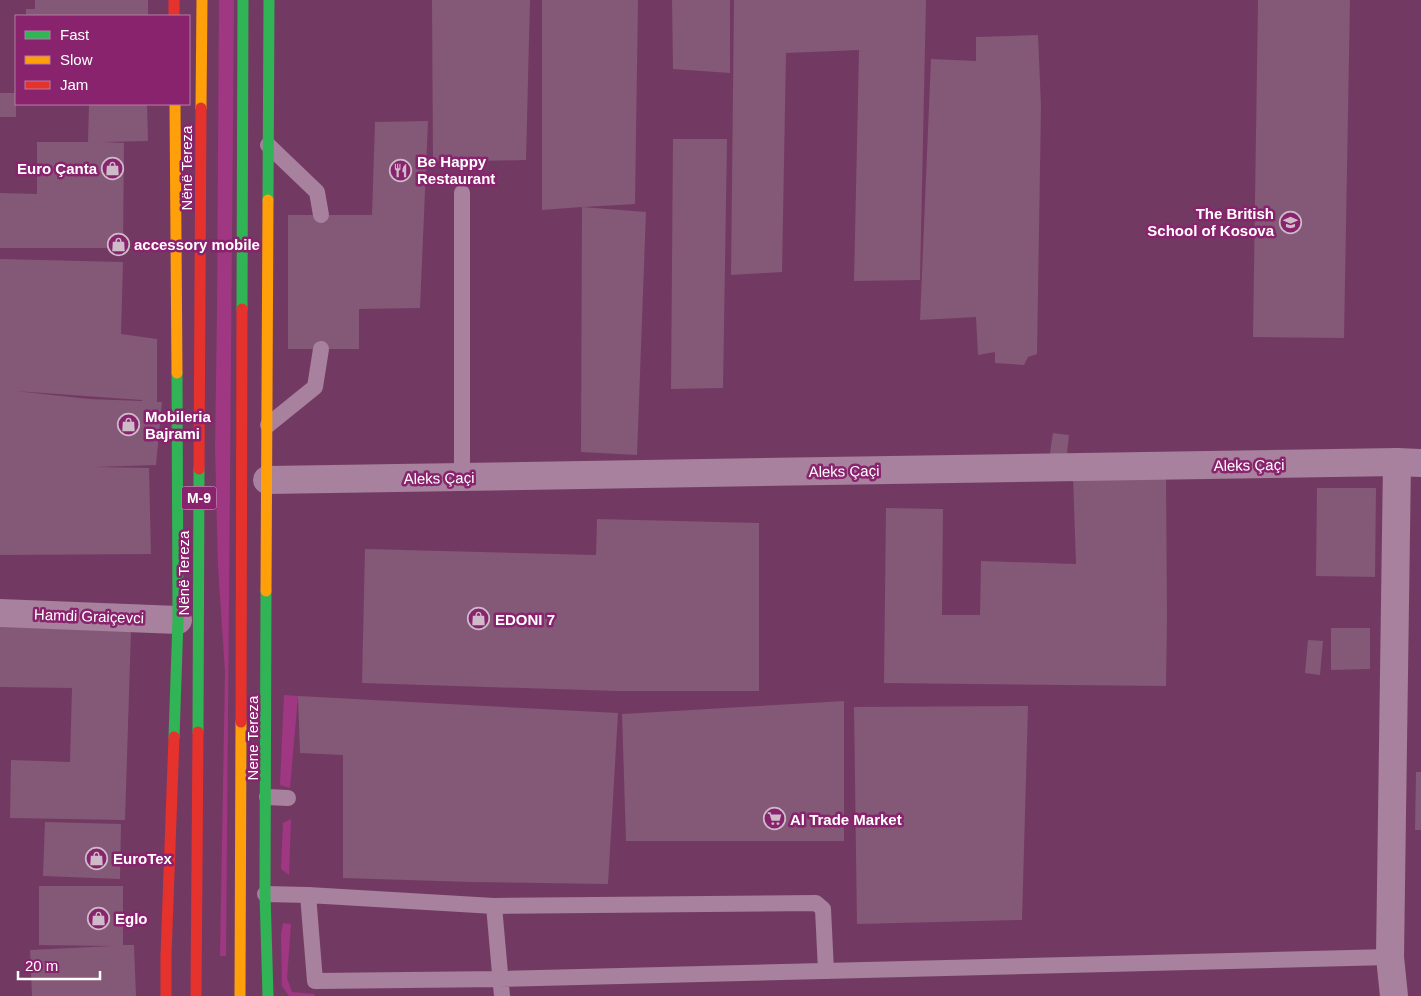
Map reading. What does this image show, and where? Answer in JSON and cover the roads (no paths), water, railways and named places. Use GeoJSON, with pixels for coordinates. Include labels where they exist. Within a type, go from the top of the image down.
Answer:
{"type":"FeatureCollection","features":[{"type":"Feature","properties":{"kind":"main road"},"geometry":{"type":"LineString","coordinates":[[174,0],[174,15]]}},
{"type":"Feature","properties":{"kind":"main road","name":"Nënë Tereza"},"geometry":{"type":"LineString","coordinates":[[166,996],[188,280],[202,0]]}},
{"type":"Feature","properties":{"kind":"main road"},"geometry":{"type":"LineString","coordinates":[[240,996],[243,0]]}},
{"type":"Feature","properties":{"kind":"main road"},"geometry":{"type":"LineString","coordinates":[[268,480],[269,0]]}},
{"type":"Feature","properties":{"kind":"main road","name":"Nënë Tereza"},"geometry":{"type":"LineString","coordinates":[[175,105],[188,280],[196,996]]}},
{"type":"Feature","properties":{"kind":"main road","name":"Nene Tereza"},"geometry":{"type":"LineString","coordinates":[[268,480],[265,894],[268,996]]}},
{"type":"Feature","properties":{"kind":"street","name":"Aleks Çaçi"},"geometry":{"type":"LineString","coordinates":[[268,480],[1409,463]]}},
{"type":"Feature","properties":{"kind":"street"},"geometry":{"type":"LineString","coordinates":[[1394,996],[1390,957],[1409,463]]}},
{"type":"Feature","properties":{"kind":"street","name":"Hamdi Graiçevci"},"geometry":{"type":"LineString","coordinates":[[0,613],[178,620]]}},
{"type":"Feature","properties":{"kind":"lane"},"geometry":{"type":"LineString","coordinates":[[268,145],[317,192],[321,215]]}},
{"type":"Feature","properties":{"kind":"lane"},"geometry":{"type":"LineString","coordinates":[[462,193],[462,477]]}},
{"type":"Feature","properties":{"kind":"lane"},"geometry":{"type":"LineString","coordinates":[[268,425],[315,387],[321,349]]}},
{"type":"Feature","properties":{"kind":"lane"},"geometry":{"type":"LineString","coordinates":[[267,797],[288,798]]}},
{"type":"Feature","properties":{"kind":"lane"},"geometry":{"type":"LineString","coordinates":[[265,894],[494,906],[816,903],[823,909],[826,971]]}},
{"type":"Feature","properties":{"kind":"lane"},"geometry":{"type":"LineString","coordinates":[[308,895],[315,981],[500,979],[1390,957]]}},
{"type":"Feature","properties":{"kind":"lane"},"geometry":{"type":"LineString","coordinates":[[494,906],[502,996]]}},
{"type":"Feature","properties":{"kind":"place","name":"Euro Çanta"},"geometry":{"type":"Point","coordinates":[113,168]}},
{"type":"Feature","properties":{"kind":"place","name":"Be Happy Restaurant"},"geometry":{"type":"Point","coordinates":[401,170]}},
{"type":"Feature","properties":{"kind":"place","name":"The British School of Kosova"},"geometry":{"type":"Point","coordinates":[1290,222]}},
{"type":"Feature","properties":{"kind":"place","name":"accessory mobile"},"geometry":{"type":"Point","coordinates":[118,244]}},
{"type":"Feature","properties":{"kind":"place","name":"Mobileria Bajrami"},"geometry":{"type":"Point","coordinates":[129,425]}},
{"type":"Feature","properties":{"kind":"place","name":"EDONI 7"},"geometry":{"type":"Point","coordinates":[479,619]}},
{"type":"Feature","properties":{"kind":"place","name":"Al Trade Market"},"geometry":{"type":"Point","coordinates":[774,819]}},
{"type":"Feature","properties":{"kind":"place","name":"EuroTex"},"geometry":{"type":"Point","coordinates":[97,858]}},
{"type":"Feature","properties":{"kind":"place","name":"Eglo"},"geometry":{"type":"Point","coordinates":[99,918]}}]}
